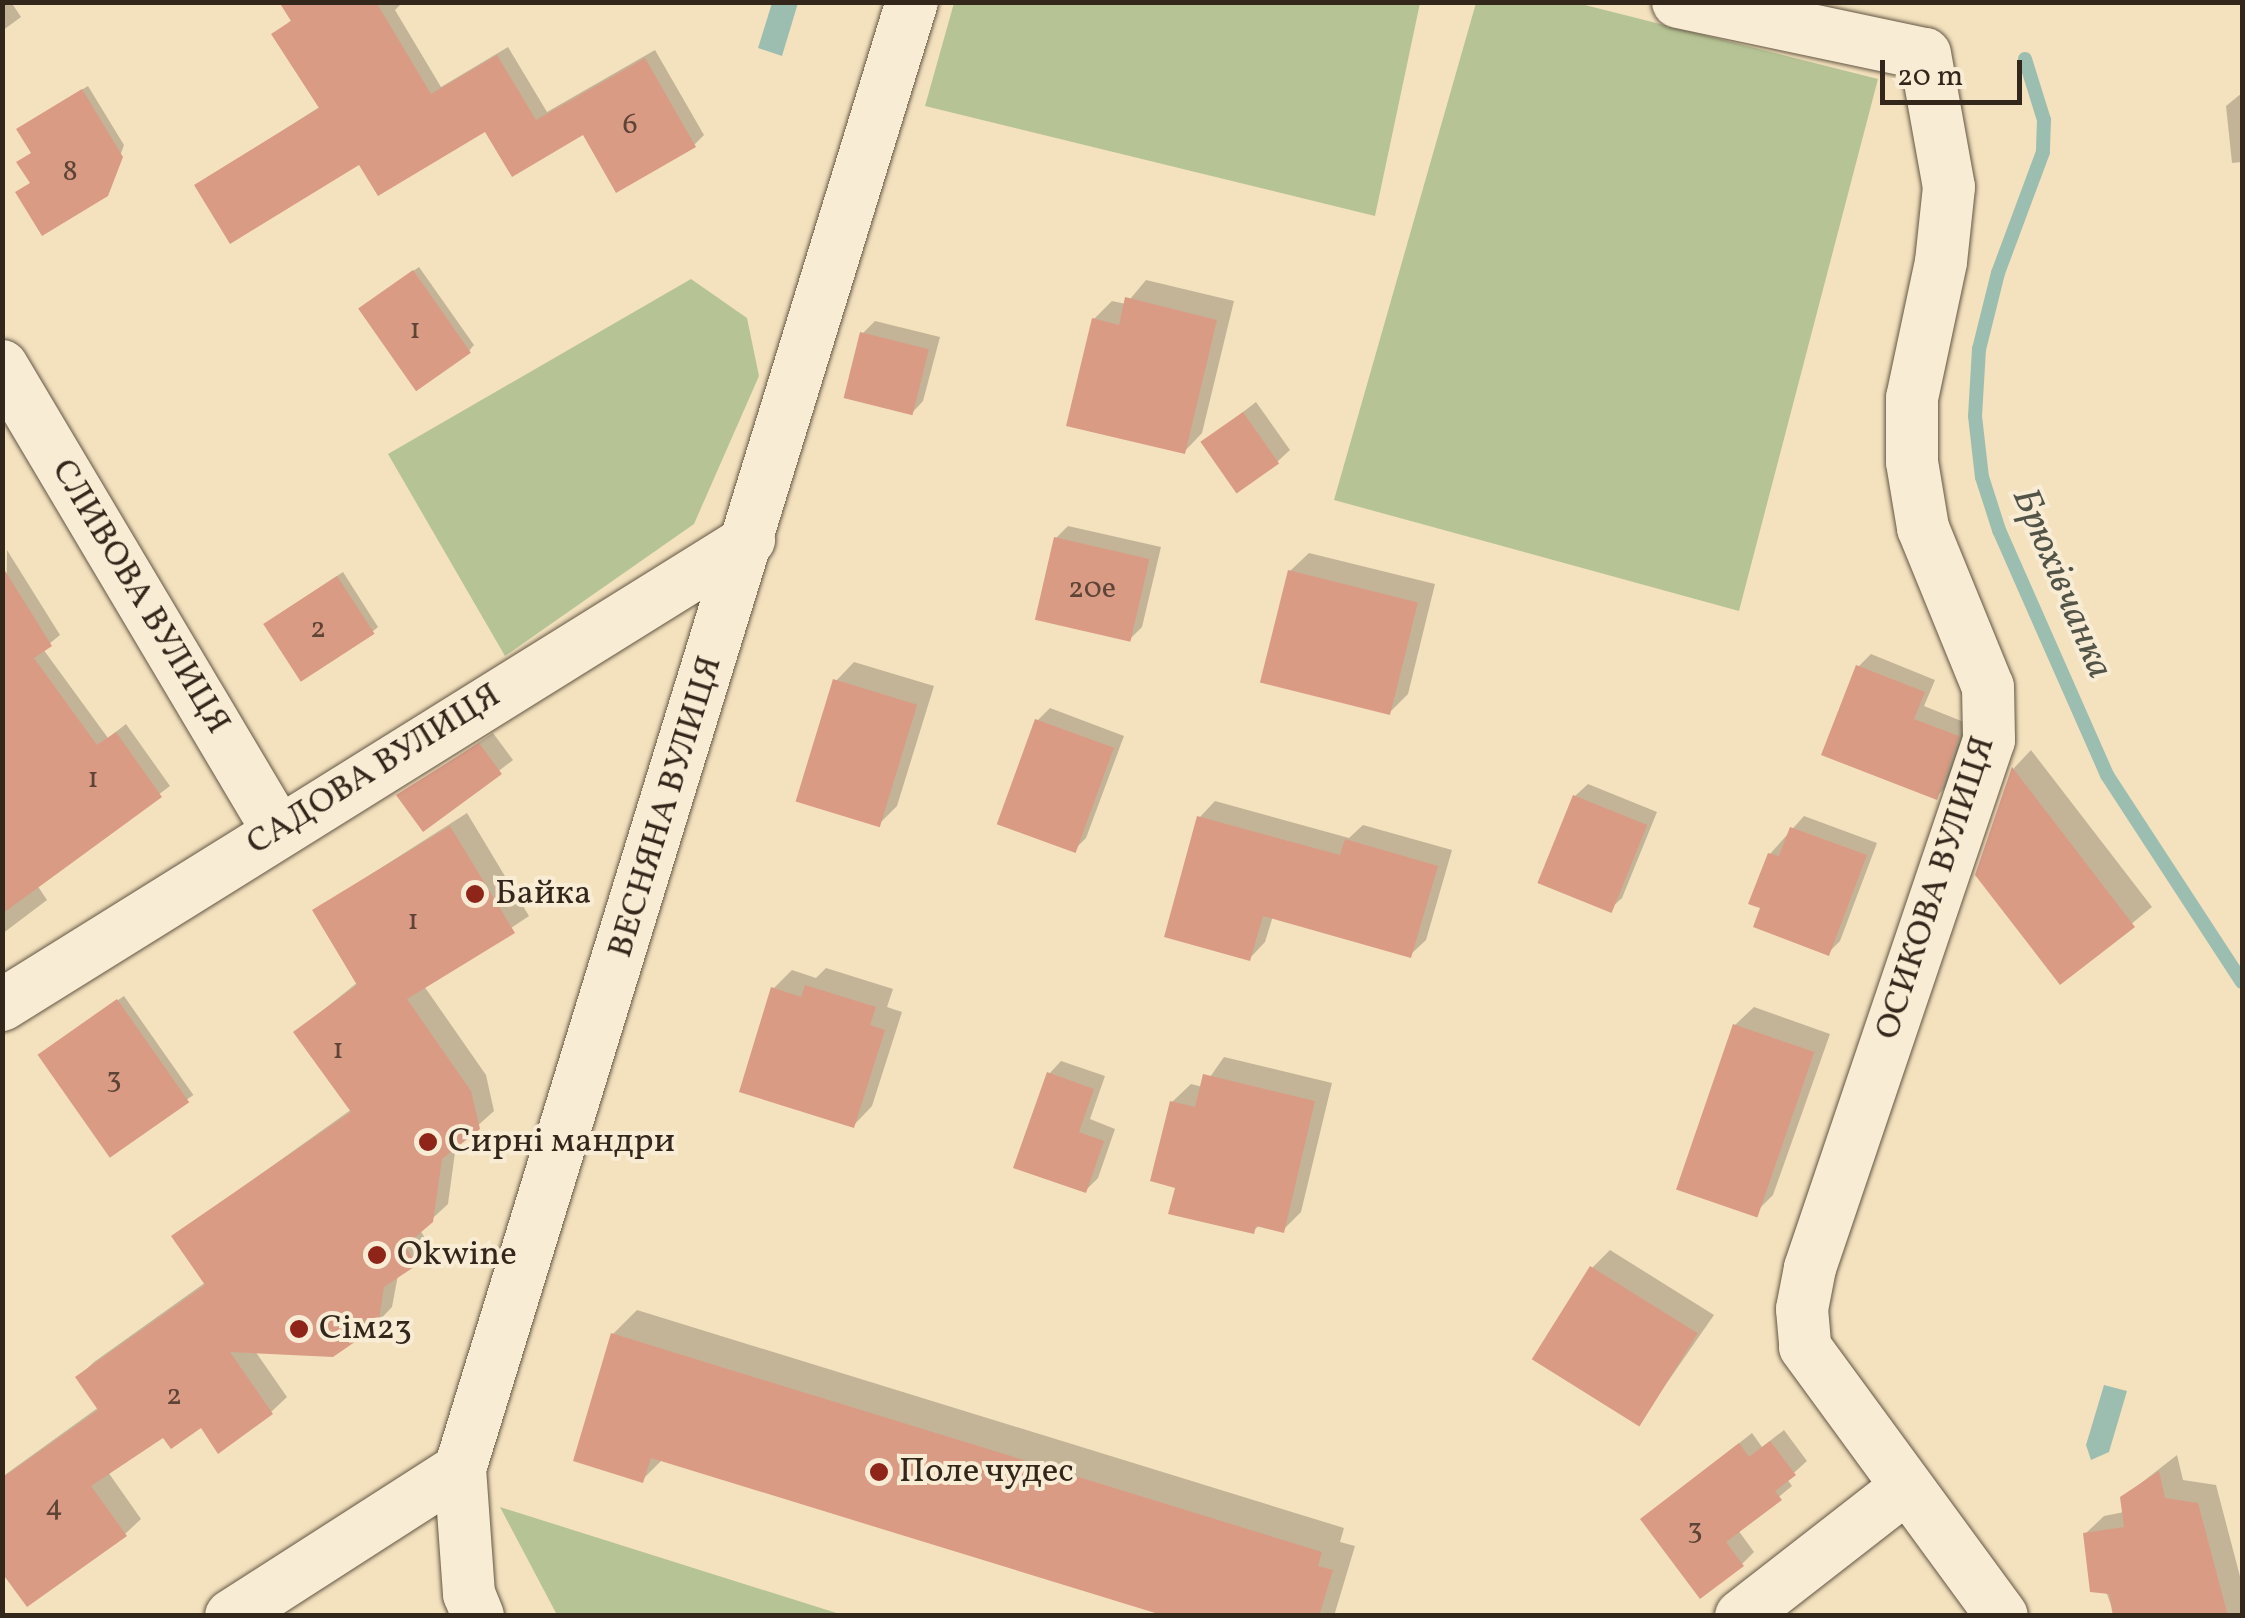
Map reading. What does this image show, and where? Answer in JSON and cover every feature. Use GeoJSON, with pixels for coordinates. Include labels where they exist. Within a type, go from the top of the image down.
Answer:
{"type":"FeatureCollection","features":[{"type":"Feature","properties":{"kind":"street","name":"ВЕСНЯНА ВУЛИЦЯ"},"geometry":{"type":"LineString","coordinates":[[478,1616],[469,1594],[460,1469],[912,2]]}},
{"type":"Feature","properties":{"kind":"street","name":"ОСИКОВА ВУЛИЦЯ"},"geometry":{"type":"LineString","coordinates":[[1678,2],[1925,54],[1949,186],[1942,262],[1912,398],[1912,462],[1923,528],[1988,687],[1988,740],[1810,1268],[1802,1309],[1805,1347],[1904,1489],[2002,1616]]}},
{"type":"Feature","properties":{"kind":"street","name":"СЛИВОВА ВУЛИЦЯ"},"geometry":{"type":"LineString","coordinates":[[2,366],[277,829]]}},
{"type":"Feature","properties":{"kind":"street","name":"САДОВА ВУЛИЦЯ"},"geometry":{"type":"LineString","coordinates":[[2,1005],[277,829],[749,540]]}},
{"type":"Feature","properties":{"kind":"street"},"geometry":{"type":"LineString","coordinates":[[231,1616],[460,1469]]}},
{"type":"Feature","properties":{"kind":"street"},"geometry":{"type":"LineString","coordinates":[[1741,1616],[1904,1489]]}},
{"type":"Feature","properties":{"kind":"green space"},"geometry":{"type":"Polygon","coordinates":[[[954,3],[1420,3],[1375,216],[925,106],[954,3]]]}},
{"type":"Feature","properties":{"kind":"green space"},"geometry":{"type":"Polygon","coordinates":[[[1476,3],[1577,3],[1878,79],[1739,611],[1334,500],[1476,3]]]}},
{"type":"Feature","properties":{"kind":"green space"},"geometry":{"type":"Polygon","coordinates":[[[691,279],[747,318],[759,376],[694,524],[505,656],[388,454],[691,279]]]}},
{"type":"Feature","properties":{"kind":"green space"},"geometry":{"type":"Polygon","coordinates":[[[500,1507],[843,1615],[557,1615],[500,1507]]]}},
{"type":"Feature","properties":{"kind":"shaded area"},"geometry":{"type":"Polygon","coordinates":[[[772,3],[798,3],[782,56],[758,48],[772,3]]]}},
{"type":"Feature","properties":{"kind":"shaded area"},"geometry":{"type":"Polygon","coordinates":[[[2104,1385],[2127,1391],[2109,1452],[2091,1460],[2086,1445],[2104,1385]]]}},
{"type":"Feature","properties":{"kind":"building"},"geometry":{"type":"Polygon","coordinates":[[[279,2],[376,2],[431,94],[497,55],[536,120],[645,58],[696,147],[616,193],[583,135],[512,177],[485,132],[378,196],[359,165],[230,244],[194,185],[319,108],[271,34],[291,21],[279,2]]]}},
{"type":"Feature","properties":{"kind":"building"},"geometry":{"type":"Polygon","coordinates":[[[82,89],[123,157],[108,196],[42,236],[15,192],[30,183],[16,162],[31,153],[16,129],[82,89]]]}},
{"type":"Feature","properties":{"kind":"building"},"geometry":{"type":"Polygon","coordinates":[[[413,270],[471,353],[416,391],[358,308],[413,270]]]}},
{"type":"Feature","properties":{"kind":"building"},"geometry":{"type":"Polygon","coordinates":[[[1125,297],[1217,320],[1185,454],[1066,426],[1092,318],[1119,325],[1125,297]]]}},
{"type":"Feature","properties":{"kind":"building"},"geometry":{"type":"Polygon","coordinates":[[[860,332],[929,349],[912,415],[844,398],[860,332]]]}},
{"type":"Feature","properties":{"kind":"building"},"geometry":{"type":"Polygon","coordinates":[[[1243,412],[1279,464],[1237,493],[1200,442],[1243,412]]]}},
{"type":"Feature","properties":{"kind":"building"},"geometry":{"type":"Polygon","coordinates":[[[1054,537],[1149,559],[1130,642],[1035,620],[1054,537]]]}},
{"type":"Feature","properties":{"kind":"building"},"geometry":{"type":"Polygon","coordinates":[[[2,566],[52,646],[34,658],[97,745],[116,732],[162,797],[2,914],[2,566]]]}},
{"type":"Feature","properties":{"kind":"building"},"geometry":{"type":"Polygon","coordinates":[[[1288,570],[1418,602],[1390,715],[1260,683],[1288,570]]]}},
{"type":"Feature","properties":{"kind":"building"},"geometry":{"type":"Polygon","coordinates":[[[337,576],[375,634],[301,682],[263,624],[337,576]]]}},
{"type":"Feature","properties":{"kind":"building"},"geometry":{"type":"Polygon","coordinates":[[[1856,665],[1925,692],[1914,719],[1959,736],[1937,800],[1821,755],[1856,665]]]}},
{"type":"Feature","properties":{"kind":"building"},"geometry":{"type":"Polygon","coordinates":[[[833,679],[917,705],[880,827],[796,801],[833,679]]]}},
{"type":"Feature","properties":{"kind":"building"},"geometry":{"type":"Polygon","coordinates":[[[1035,719],[1114,748],[1076,853],[997,824],[1035,719]]]}},
{"type":"Feature","properties":{"kind":"building"},"geometry":{"type":"Polygon","coordinates":[[[479,743],[502,774],[423,832],[396,795],[479,743]]]}},
{"type":"Feature","properties":{"kind":"building"},"geometry":{"type":"Polygon","coordinates":[[[2012,767],[2135,927],[2060,985],[1975,875],[2012,767]]]}},
{"type":"Feature","properties":{"kind":"building"},"geometry":{"type":"Polygon","coordinates":[[[1573,795],[1647,825],[1612,913],[1537,883],[1573,795]]]}},
{"type":"Feature","properties":{"kind":"building"},"geometry":{"type":"Polygon","coordinates":[[[1197,816],[1340,855],[1345,839],[1438,866],[1411,958],[1263,916],[1250,961],[1164,937],[1197,816]]]}},
{"type":"Feature","properties":{"kind":"building"},"geometry":{"type":"Polygon","coordinates":[[[450,826],[515,933],[407,999],[471,1091],[480,1129],[442,1159],[433,1222],[405,1246],[417,1265],[384,1287],[378,1326],[333,1357],[230,1352],[273,1414],[218,1454],[201,1428],[171,1449],[163,1438],[91,1486],[127,1536],[27,1607],[2,1573],[2,1478],[98,1410],[75,1377],[205,1285],[171,1236],[351,1112],[293,1032],[357,985],[312,910],[450,826]]]}},
{"type":"Feature","properties":{"kind":"building"},"geometry":{"type":"Polygon","coordinates":[[[1790,827],[1867,855],[1829,956],[1753,927],[1760,908],[1748,904],[1768,853],[1779,856],[1790,827]]]}},
{"type":"Feature","properties":{"kind":"building"},"geometry":{"type":"Polygon","coordinates":[[[805,985],[876,1007],[870,1025],[885,1030],[854,1128],[739,1092],[771,987],[801,997],[805,985]]]}},
{"type":"Feature","properties":{"kind":"building"},"geometry":{"type":"Polygon","coordinates":[[[117,999],[189,1102],[110,1158],[38,1055],[117,999]]]}},
{"type":"Feature","properties":{"kind":"building"},"geometry":{"type":"Polygon","coordinates":[[[1733,1024],[1814,1052],[1757,1217],[1676,1189],[1733,1024]]]}},
{"type":"Feature","properties":{"kind":"building"},"geometry":{"type":"Polygon","coordinates":[[[1047,1072],[1094,1089],[1079,1132],[1104,1141],[1086,1193],[1013,1168],[1047,1072]]]}},
{"type":"Feature","properties":{"kind":"building"},"geometry":{"type":"Polygon","coordinates":[[[1203,1074],[1315,1101],[1284,1233],[1256,1226],[1254,1234],[1168,1214],[1175,1188],[1150,1181],[1170,1101],[1195,1107],[1203,1074]]]}},
{"type":"Feature","properties":{"kind":"building"},"geometry":{"type":"Polygon","coordinates":[[[1590,1266],[1698,1333],[1639,1427],[1532,1359],[1590,1266]]]}},
{"type":"Feature","properties":{"kind":"building","name":"Поле чудес"},"geometry":{"type":"Polygon","coordinates":[[[611,1333],[1322,1552],[1318,1566],[1333,1570],[1319,1616],[1165,1616],[651,1458],[643,1483],[573,1461],[611,1333]]]}},
{"type":"Feature","properties":{"kind":"building"},"geometry":{"type":"Polygon","coordinates":[[[1770,1441],[1796,1475],[1775,1491],[1782,1500],[1726,1542],[1744,1566],[1700,1599],[1640,1519],[1739,1443],[1749,1457],[1770,1441]]]}},
{"type":"Feature","properties":{"kind":"building"},"geometry":{"type":"Polygon","coordinates":[[[2159,1471],[2165,1498],[2198,1503],[2228,1616],[2113,1616],[2109,1594],[2090,1592],[2083,1533],[2124,1527],[2120,1497],[2159,1471]]]}},
{"type":"Feature","properties":{"kind":"waterway","name":"Брюхівчанка"},"geometry":{"type":"LineString","coordinates":[[2025,59],[2044,120],[2043,152],[1998,273],[1979,349],[1975,416],[1982,477],[1999,530],[2107,775],[2242,982]]}},
{"type":"Feature","properties":{"kind":"place","name":"Байка"},"geometry":{"type":"Point","coordinates":[475,894]}},
{"type":"Feature","properties":{"kind":"place","name":"Сирні мандри"},"geometry":{"type":"Point","coordinates":[428,1142]}},
{"type":"Feature","properties":{"kind":"place","name":"Okwine"},"geometry":{"type":"Point","coordinates":[377,1255]}},
{"type":"Feature","properties":{"kind":"place","name":"Сім23"},"geometry":{"type":"Point","coordinates":[299,1329]}},
{"type":"Feature","properties":{"kind":"place","name":"Поле чудес"},"geometry":{"type":"Point","coordinates":[879,1472]}}]}
